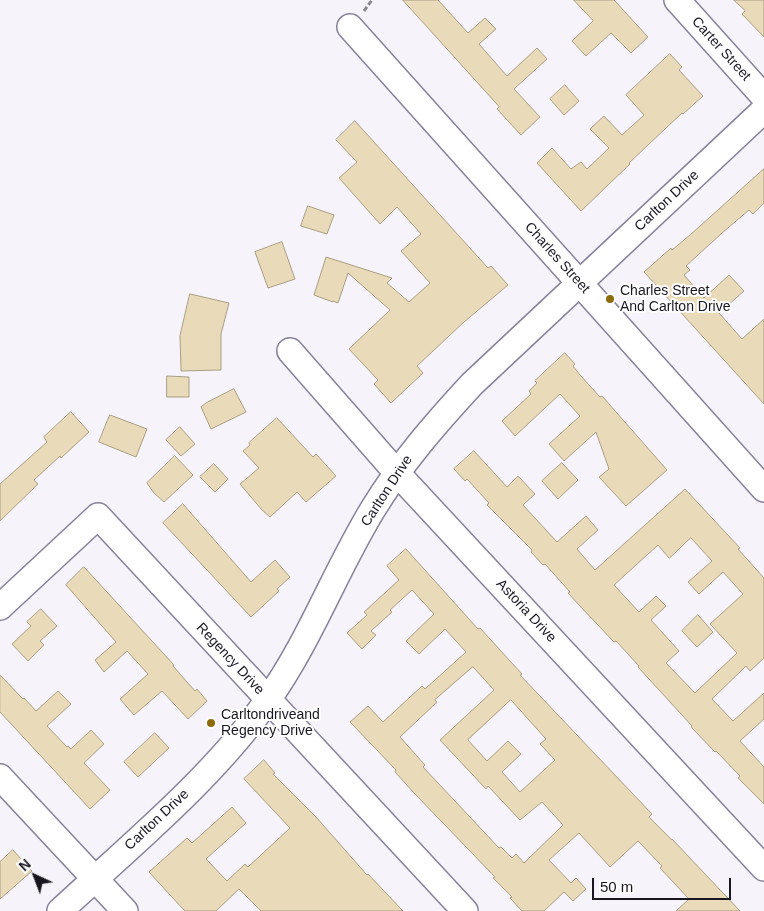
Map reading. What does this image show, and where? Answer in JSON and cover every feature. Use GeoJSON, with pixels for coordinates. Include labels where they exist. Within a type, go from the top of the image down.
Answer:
{"type":"FeatureCollection","features":[{"type":"Feature","properties":{"kind":"street","name":"Carter Street"},"geometry":{"type":"LineString","coordinates":[[677,0],[764,97]]}},
{"type":"Feature","properties":{"kind":"street","name":"Charles Street"},"geometry":{"type":"LineString","coordinates":[[350,27],[764,489]]}},
{"type":"Feature","properties":{"kind":"street","name":"Carlton Drive"},"geometry":{"type":"LineString","coordinates":[[60,911],[186,794],[224,755],[268,699],[298,653],[373,509],[397,472],[432,426],[472,384],[764,110]]}},
{"type":"Feature","properties":{"kind":"street","name":"Astoria Drive"},"geometry":{"type":"LineString","coordinates":[[290,351],[397,472],[764,868]]}},
{"type":"Feature","properties":{"kind":"street","name":"Regency Drive"},"geometry":{"type":"LineString","coordinates":[[0,607],[98,516],[465,911]]}},
{"type":"Feature","properties":{"kind":"street"},"geometry":{"type":"LineString","coordinates":[[0,777],[125,911]]}},
{"type":"Feature","properties":{"kind":"building"},"geometry":{"type":"Polygon","coordinates":[[[403,0],[438,0],[468,33],[485,18],[496,29],[479,44],[507,76],[537,48],[547,59],[514,89],[540,117],[521,135],[497,109],[499,107],[403,0]]]}},
{"type":"Feature","properties":{"kind":"building"},"geometry":{"type":"Polygon","coordinates":[[[574,0],[614,0],[648,37],[631,53],[611,33],[586,56],[572,41],[593,21],[574,0]]]}},
{"type":"Feature","properties":{"kind":"building"},"geometry":{"type":"Polygon","coordinates":[[[734,0],[764,0],[764,37],[742,14],[745,11],[734,0]]]}},
{"type":"Feature","properties":{"kind":"building"},"geometry":{"type":"Polygon","coordinates":[[[670,54],[682,67],[679,70],[703,96],[682,113],[581,211],[537,163],[552,148],[571,169],[581,162],[587,169],[609,148],[590,129],[604,116],[622,135],[644,115],[626,95],[670,54]]]}},
{"type":"Feature","properties":{"kind":"building"},"geometry":{"type":"Polygon","coordinates":[[[565,85],[579,101],[564,115],[550,99],[565,85]]]}},
{"type":"Feature","properties":{"kind":"building"},"geometry":{"type":"Polygon","coordinates":[[[355,121],[488,268],[491,266],[508,285],[464,322],[417,366],[423,373],[391,403],[374,384],[378,380],[349,349],[390,310],[348,273],[338,303],[314,295],[326,257],[392,278],[387,283],[409,302],[430,283],[401,251],[421,234],[397,207],[380,224],[339,178],[357,162],[336,140],[355,121]]]}},
{"type":"Feature","properties":{"kind":"building"},"geometry":{"type":"Polygon","coordinates":[[[764,169],[764,203],[753,214],[749,210],[722,233],[686,266],[690,270],[684,275],[704,298],[729,275],[744,291],[719,313],[742,339],[764,319],[764,404],[644,272],[671,248],[672,250],[690,235],[764,169]]]}},
{"type":"Feature","properties":{"kind":"building"},"geometry":{"type":"Polygon","coordinates":[[[308,206],[334,215],[327,234],[301,226],[308,206]]]}},
{"type":"Feature","properties":{"kind":"building"},"geometry":{"type":"Polygon","coordinates":[[[282,242],[295,279],[268,288],[255,252],[282,242]]]}},
{"type":"Feature","properties":{"kind":"building"},"geometry":{"type":"Polygon","coordinates":[[[190,294],[229,303],[221,334],[221,370],[181,371],[180,336],[190,294]]]}},
{"type":"Feature","properties":{"kind":"building"},"geometry":{"type":"Polygon","coordinates":[[[565,353],[575,364],[573,366],[580,375],[600,397],[602,396],[667,470],[626,506],[599,477],[609,469],[596,432],[564,461],[549,444],[580,416],[560,394],[515,436],[502,421],[531,394],[529,391],[537,383],[535,381],[565,353]]]}},
{"type":"Feature","properties":{"kind":"building"},"geometry":{"type":"Polygon","coordinates":[[[167,376],[189,377],[189,397],[167,397],[167,376]]]}},
{"type":"Feature","properties":{"kind":"building"},"geometry":{"type":"Polygon","coordinates":[[[234,389],[246,412],[211,429],[201,407],[234,389]]]}},
{"type":"Feature","properties":{"kind":"building"},"geometry":{"type":"Polygon","coordinates":[[[71,412],[89,432],[34,480],[38,484],[0,521],[0,484],[47,442],[44,437],[71,412]]]}},
{"type":"Feature","properties":{"kind":"building"},"geometry":{"type":"Polygon","coordinates":[[[110,415],[147,429],[136,457],[99,442],[110,415]]]}},
{"type":"Feature","properties":{"kind":"building"},"geometry":{"type":"Polygon","coordinates":[[[277,418],[313,457],[316,454],[336,476],[306,502],[297,492],[270,517],[240,484],[259,468],[243,451],[250,445],[249,443],[277,418]]]}},
{"type":"Feature","properties":{"kind":"building"},"geometry":{"type":"Polygon","coordinates":[[[180,427],[195,444],[181,456],[166,440],[180,427]]]}},
{"type":"Feature","properties":{"kind":"building"},"geometry":{"type":"Polygon","coordinates":[[[474,451],[507,487],[518,476],[535,494],[523,505],[557,542],[586,516],[598,530],[577,549],[595,570],[685,489],[740,548],[738,549],[764,578],[764,658],[750,671],[746,666],[712,699],[733,721],[764,693],[764,719],[740,741],[764,767],[764,804],[738,778],[740,776],[691,727],[616,641],[614,642],[568,593],[570,592],[545,564],[543,565],[531,552],[532,550],[487,505],[489,503],[467,479],[465,481],[454,469],[474,451]],[[691,538],[669,558],[658,545],[614,585],[639,612],[656,596],[666,606],[651,620],[679,651],[666,663],[695,693],[737,653],[710,624],[743,594],[723,572],[699,594],[688,582],[712,561],[691,538]]]}},
{"type":"Feature","properties":{"kind":"building"},"geometry":{"type":"Polygon","coordinates":[[[175,456],[193,475],[164,502],[147,483],[175,456]]]}},
{"type":"Feature","properties":{"kind":"building"},"geometry":{"type":"Polygon","coordinates":[[[562,463],[578,480],[558,499],[542,481],[562,463]]]}},
{"type":"Feature","properties":{"kind":"building"},"geometry":{"type":"Polygon","coordinates":[[[214,464],[228,479],[215,492],[200,477],[214,464]]]}},
{"type":"Feature","properties":{"kind":"building"},"geometry":{"type":"Polygon","coordinates":[[[183,504],[251,582],[275,560],[290,577],[277,589],[279,591],[251,617],[163,523],[183,504]]]}},
{"type":"Feature","properties":{"kind":"building"},"geometry":{"type":"Polygon","coordinates":[[[406,549],[478,629],[480,628],[522,674],[520,675],[652,814],[649,817],[740,911],[676,911],[689,899],[660,868],[662,866],[638,841],[610,867],[579,833],[549,860],[571,883],[576,878],[586,889],[573,901],[564,892],[544,911],[522,911],[510,898],[512,897],[493,878],[495,877],[415,794],[395,772],[396,770],[350,722],[368,706],[383,722],[422,686],[425,689],[466,652],[445,629],[419,654],[406,641],[434,614],[412,590],[371,631],[376,635],[362,649],[347,633],[367,615],[364,612],[399,580],[387,566],[406,549]],[[473,667],[435,700],[437,702],[400,737],[425,765],[423,767],[499,848],[501,847],[512,858],[516,854],[524,863],[563,825],[542,802],[520,820],[488,786],[486,789],[440,740],[494,690],[473,667]],[[511,700],[468,740],[487,761],[508,741],[521,754],[502,772],[520,792],[555,760],[540,744],[546,739],[511,700]]]}},
{"type":"Feature","properties":{"kind":"building"},"geometry":{"type":"Polygon","coordinates":[[[84,567],[174,665],[195,691],[197,689],[207,701],[188,719],[162,691],[134,715],[120,699],[148,674],[127,651],[104,672],[95,660],[116,642],[66,585],[84,567]]]}},
{"type":"Feature","properties":{"kind":"building"},"geometry":{"type":"Polygon","coordinates":[[[41,609],[57,626],[40,641],[44,645],[28,661],[12,644],[31,626],[27,622],[41,609]]]}},
{"type":"Feature","properties":{"kind":"building"},"geometry":{"type":"Polygon","coordinates":[[[698,615],[713,632],[697,647],[682,631],[698,615]]]}},
{"type":"Feature","properties":{"kind":"building"},"geometry":{"type":"Polygon","coordinates":[[[0,675],[36,711],[58,691],[71,704],[47,726],[67,747],[71,749],[91,730],[104,744],[84,763],[110,790],[90,809],[0,712],[0,675]]]}},
{"type":"Feature","properties":{"kind":"building"},"geometry":{"type":"Polygon","coordinates":[[[155,733],[169,748],[138,777],[124,762],[155,733]]]}},
{"type":"Feature","properties":{"kind":"building"},"geometry":{"type":"Polygon","coordinates":[[[264,760],[275,773],[273,774],[316,817],[367,875],[403,911],[261,911],[239,889],[216,911],[185,911],[171,896],[149,872],[187,838],[192,843],[232,807],[246,823],[206,859],[227,881],[245,864],[248,867],[290,828],[244,779],[264,760]]]}},
{"type":"Feature","properties":{"kind":"building"},"geometry":{"type":"Polygon","coordinates":[[[13,850],[32,871],[0,899],[0,862],[13,850]]]}},
{"type":"Feature","properties":{"kind":"place","name":"Charles Street And Carlton Drive"},"geometry":{"type":"Point","coordinates":[610,299]}},
{"type":"Feature","properties":{"kind":"place","name":"Carltondriveand Regency Drive"},"geometry":{"type":"Point","coordinates":[211,723]}}]}
